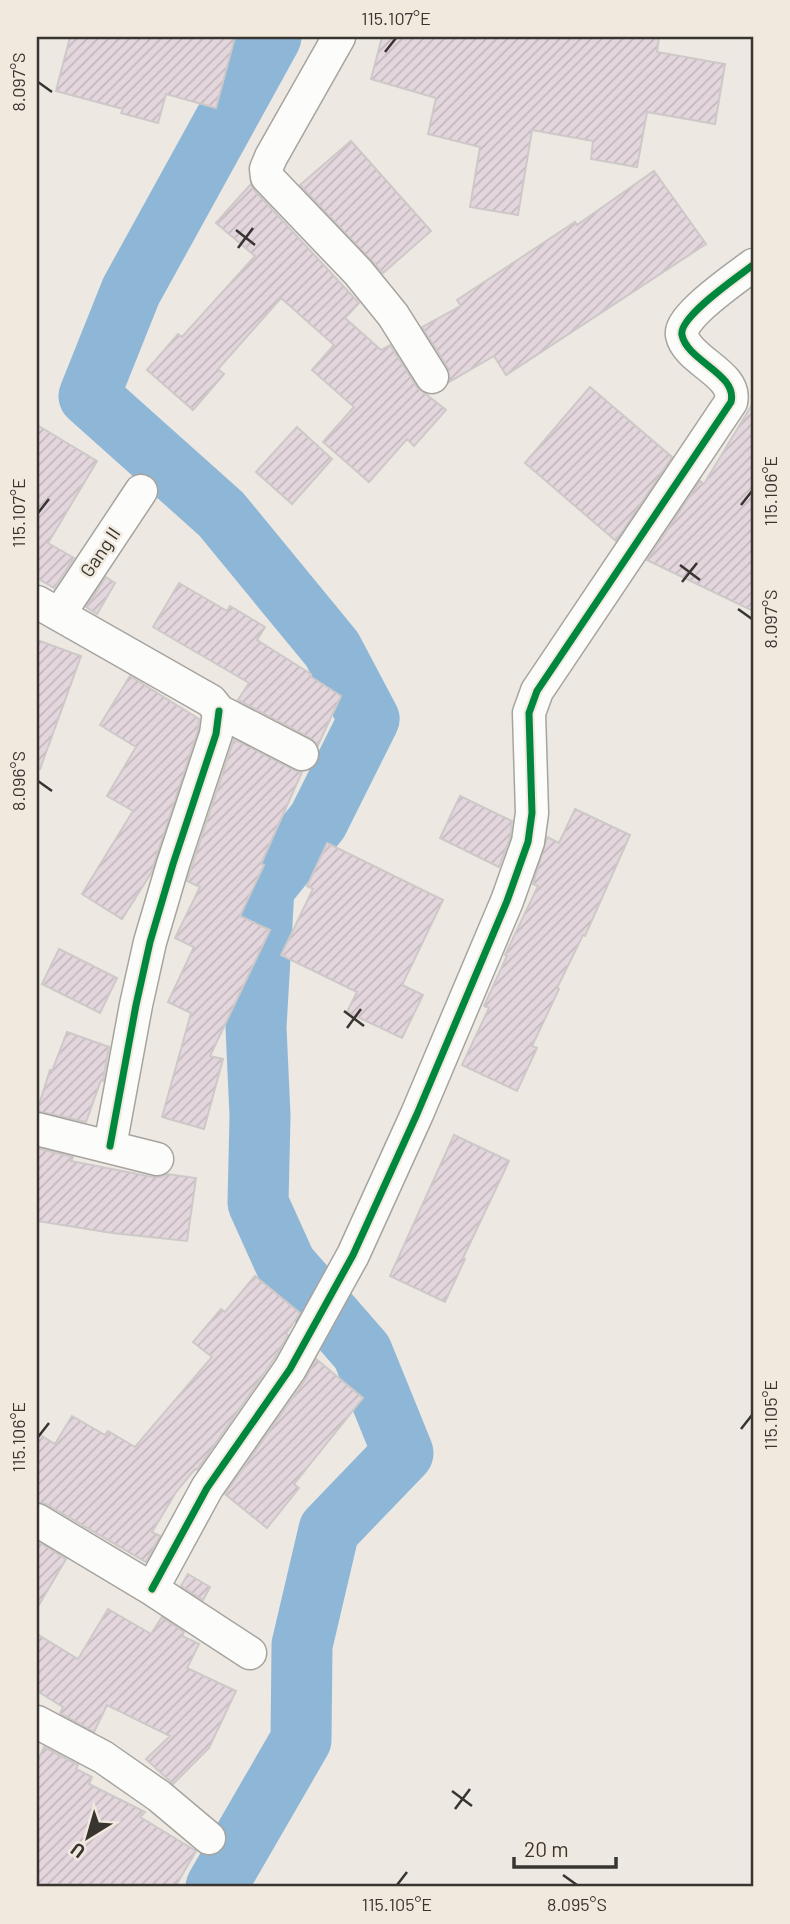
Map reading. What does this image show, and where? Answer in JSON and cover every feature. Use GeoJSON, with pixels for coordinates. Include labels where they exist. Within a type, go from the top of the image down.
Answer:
{"type":"FeatureCollection","features":[{"type":"Feature","properties":{"kind":"street"},"geometry":{"type":"LineString","coordinates":[[339,37],[271,157],[266,169],[267,177],[358,272],[393,315],[432,377]]}},
{"type":"Feature","properties":{"kind":"street"},"geometry":{"type":"LineString","coordinates":[[152,1589],[208,1488],[290,1369],[353,1255],[417,1114],[507,901],[528,842],[532,813],[529,713],[537,691],[731,402],[733,394],[729,385],[687,346],[682,336],[686,320],[753,265]]}},
{"type":"Feature","properties":{"kind":"street","name":"Gang II"},"geometry":{"type":"LineString","coordinates":[[43,607],[141,491]]}},
{"type":"Feature","properties":{"kind":"street"},"geometry":{"type":"LineString","coordinates":[[43,607],[211,701],[219,711],[302,754]]}},
{"type":"Feature","properties":{"kind":"street"},"geometry":{"type":"LineString","coordinates":[[110,1146],[150,942],[216,734],[219,711]]}},
{"type":"Feature","properties":{"kind":"street"},"geometry":{"type":"LineString","coordinates":[[37,1129],[157,1158]]}},
{"type":"Feature","properties":{"kind":"street"},"geometry":{"type":"LineString","coordinates":[[37,1520],[152,1589],[250,1653]]}},
{"type":"Feature","properties":{"kind":"street"},"geometry":{"type":"LineString","coordinates":[[37,1722],[103,1757],[159,1796],[209,1838]]}},
{"type":"Feature","properties":{"kind":"building"},"geometry":{"type":"Polygon","coordinates":[[[70,37],[235,37],[216,108],[166,94],[158,123],[121,113],[123,109],[56,91],[70,37]]]}},
{"type":"Feature","properties":{"kind":"building"},"geometry":{"type":"Polygon","coordinates":[[[382,37],[659,37],[657,52],[725,64],[715,124],[647,112],[637,167],[591,159],[593,141],[532,130],[518,215],[470,207],[480,147],[428,134],[436,98],[371,79],[382,37]]]}},
{"type":"Feature","properties":{"kind":"building"},"geometry":{"type":"Polygon","coordinates":[[[351,141],[431,231],[383,273],[300,185],[351,141]]]}},
{"type":"Feature","properties":{"kind":"building"},"geometry":{"type":"Polygon","coordinates":[[[654,171],[706,244],[506,375],[494,356],[449,382],[448,368],[422,327],[461,306],[457,300],[575,222],[577,225],[654,171]]]}},
{"type":"Feature","properties":{"kind":"building"},"geometry":{"type":"Polygon","coordinates":[[[251,184],[359,303],[345,318],[381,350],[390,345],[417,387],[446,410],[414,446],[407,439],[369,482],[323,442],[354,407],[312,370],[334,345],[281,298],[218,369],[224,374],[193,410],[147,370],[178,334],[182,337],[255,256],[216,223],[251,184]]]}},
{"type":"Feature","properties":{"kind":"building"},"geometry":{"type":"Polygon","coordinates":[[[590,387],[672,457],[616,541],[525,463],[590,387]]]}},
{"type":"Feature","properties":{"kind":"building"},"geometry":{"type":"Polygon","coordinates":[[[753,403],[753,611],[647,560],[700,481],[704,484],[753,403]]]}},
{"type":"Feature","properties":{"kind":"building"},"geometry":{"type":"Polygon","coordinates":[[[37,425],[97,461],[48,543],[74,558],[54,588],[37,578],[37,425]]]}},
{"type":"Feature","properties":{"kind":"building"},"geometry":{"type":"Polygon","coordinates":[[[297,427],[332,459],[292,504],[256,472],[297,427]]]}},
{"type":"Feature","properties":{"kind":"building"},"geometry":{"type":"Polygon","coordinates":[[[106,577],[115,583],[97,614],[86,607],[106,577]]]}},
{"type":"Feature","properties":{"kind":"building"},"geometry":{"type":"Polygon","coordinates":[[[179,583],[227,611],[230,606],[265,627],[257,640],[341,696],[318,745],[310,738],[238,700],[249,683],[153,627],[179,583]]]}},
{"type":"Feature","properties":{"kind":"building"},"geometry":{"type":"Polygon","coordinates":[[[37,640],[81,656],[40,769],[37,768],[37,640]]]}},
{"type":"Feature","properties":{"kind":"building"},"geometry":{"type":"Polygon","coordinates":[[[130,676],[199,719],[198,730],[151,873],[122,919],[82,894],[133,811],[107,796],[136,747],[100,725],[130,676]]]}},
{"type":"Feature","properties":{"kind":"building"},"geometry":{"type":"Polygon","coordinates":[[[234,739],[302,772],[240,916],[270,930],[210,1056],[223,1059],[204,1129],[162,1117],[191,1013],[168,1002],[194,947],[175,938],[200,887],[187,881],[234,739]]]}},
{"type":"Feature","properties":{"kind":"building"},"geometry":{"type":"Polygon","coordinates":[[[460,796],[512,821],[510,838],[499,867],[440,838],[460,796]]]}},
{"type":"Feature","properties":{"kind":"building"},"geometry":{"type":"Polygon","coordinates":[[[575,809],[630,835],[585,936],[583,935],[557,988],[559,989],[532,1046],[537,1048],[517,1091],[462,1065],[489,1008],[484,1006],[507,956],[505,955],[538,886],[533,884],[547,837],[559,843],[575,809]]]}},
{"type":"Feature","properties":{"kind":"building"},"geometry":{"type":"Polygon","coordinates":[[[327,843],[443,900],[402,985],[423,995],[402,1038],[347,1012],[357,992],[281,955],[313,889],[307,886],[327,843]]]}},
{"type":"Feature","properties":{"kind":"building"},"geometry":{"type":"Polygon","coordinates":[[[59,949],[117,978],[100,1013],[42,984],[59,949]]]}},
{"type":"Feature","properties":{"kind":"building"},"geometry":{"type":"Polygon","coordinates":[[[67,1032],[109,1047],[103,1081],[101,1080],[86,1122],[37,1111],[50,1070],[52,1071],[67,1032]]]}},
{"type":"Feature","properties":{"kind":"building"},"geometry":{"type":"Polygon","coordinates":[[[454,1135],[509,1161],[445,1302],[390,1276],[454,1135]]]}},
{"type":"Feature","properties":{"kind":"building"},"geometry":{"type":"Polygon","coordinates":[[[37,1148],[73,1157],[71,1161],[153,1177],[167,1174],[196,1178],[187,1241],[37,1221],[37,1148]]]}},
{"type":"Feature","properties":{"kind":"building"},"geometry":{"type":"Polygon","coordinates":[[[255,1276],[300,1313],[274,1359],[197,1470],[195,1469],[176,1492],[152,1532],[160,1536],[146,1562],[46,1504],[37,1502],[37,1433],[55,1444],[72,1416],[105,1435],[108,1431],[135,1447],[212,1357],[193,1342],[221,1309],[225,1312],[255,1276]]]}},
{"type":"Feature","properties":{"kind":"building"},"geometry":{"type":"Polygon","coordinates":[[[316,1359],[363,1398],[294,1484],[299,1488],[267,1528],[225,1494],[305,1380],[316,1359]]]}},
{"type":"Feature","properties":{"kind":"building"},"geometry":{"type":"Polygon","coordinates":[[[37,1541],[66,1559],[37,1608],[37,1541]]]}},
{"type":"Feature","properties":{"kind":"building"},"geometry":{"type":"Polygon","coordinates":[[[188,1574],[210,1587],[203,1600],[181,1586],[188,1574]]]}},
{"type":"Feature","properties":{"kind":"building"},"geometry":{"type":"Polygon","coordinates":[[[108,1609],[151,1634],[162,1617],[184,1632],[182,1636],[199,1644],[187,1668],[236,1691],[209,1748],[173,1784],[146,1759],[170,1736],[107,1705],[94,1732],[60,1713],[63,1707],[37,1691],[37,1634],[78,1659],[108,1609]]]}},
{"type":"Feature","properties":{"kind":"building"},"geometry":{"type":"Polygon","coordinates":[[[44,1747],[78,1765],[76,1769],[92,1777],[89,1784],[145,1812],[140,1817],[196,1851],[175,1887],[37,1887],[37,1763],[44,1747]]]}},
{"type":"Feature","properties":{"kind":"waterway"},"geometry":{"type":"LineString","coordinates":[[216,1887],[301,1740],[302,1645],[329,1530],[403,1453],[362,1352],[286,1265],[258,1203],[260,1116],[256,1027],[264,888],[318,821],[369,719],[332,649],[221,514],[89,396],[131,291],[271,37]]}},
{"type":"Feature","properties":{"kind":"cycle path"},"geometry":{"type":"LineString","coordinates":[[152,1589],[207,1488],[290,1369],[353,1255],[417,1114],[507,901],[528,842],[532,813],[529,713],[537,691],[731,402],[727,383],[686,344],[682,335],[683,327],[699,308],[753,265]]}},
{"type":"Feature","properties":{"kind":"cycle path"},"geometry":{"type":"LineString","coordinates":[[110,1146],[150,942],[216,734],[219,711]]}}]}
